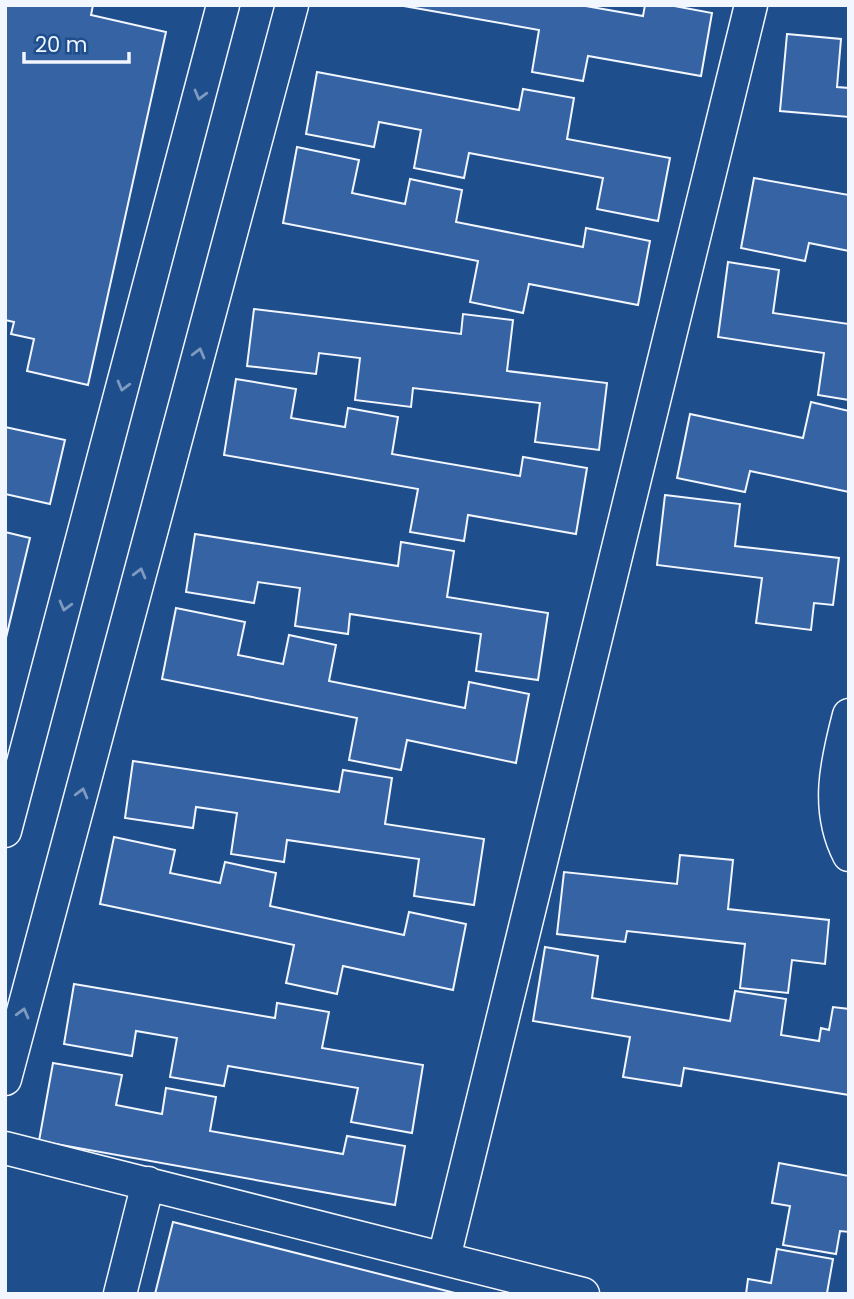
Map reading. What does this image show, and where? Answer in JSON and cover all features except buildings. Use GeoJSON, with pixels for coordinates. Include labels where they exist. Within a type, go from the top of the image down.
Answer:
{"type":"FeatureCollection","features":[{"type":"Feature","properties":{"kind":"street"},"geometry":{"type":"LineString","coordinates":[[5,831],[223,5]]}},
{"type":"Feature","properties":{"kind":"street"},"geometry":{"type":"LineString","coordinates":[[5,1079],[292,5]]}},
{"type":"Feature","properties":{"kind":"street"},"geometry":{"type":"LineString","coordinates":[[444,1258],[751,5]]}},
{"type":"Feature","properties":{"kind":"street"},"geometry":{"type":"LineString","coordinates":[[849,715],[835,771],[834,806],[849,855]]}},
{"type":"Feature","properties":{"kind":"street"},"geometry":{"type":"LineString","coordinates":[[5,1148],[583,1294]]}},
{"type":"Feature","properties":{"kind":"street"},"geometry":{"type":"LineString","coordinates":[[120,1294],[148,1183]]}}]}
